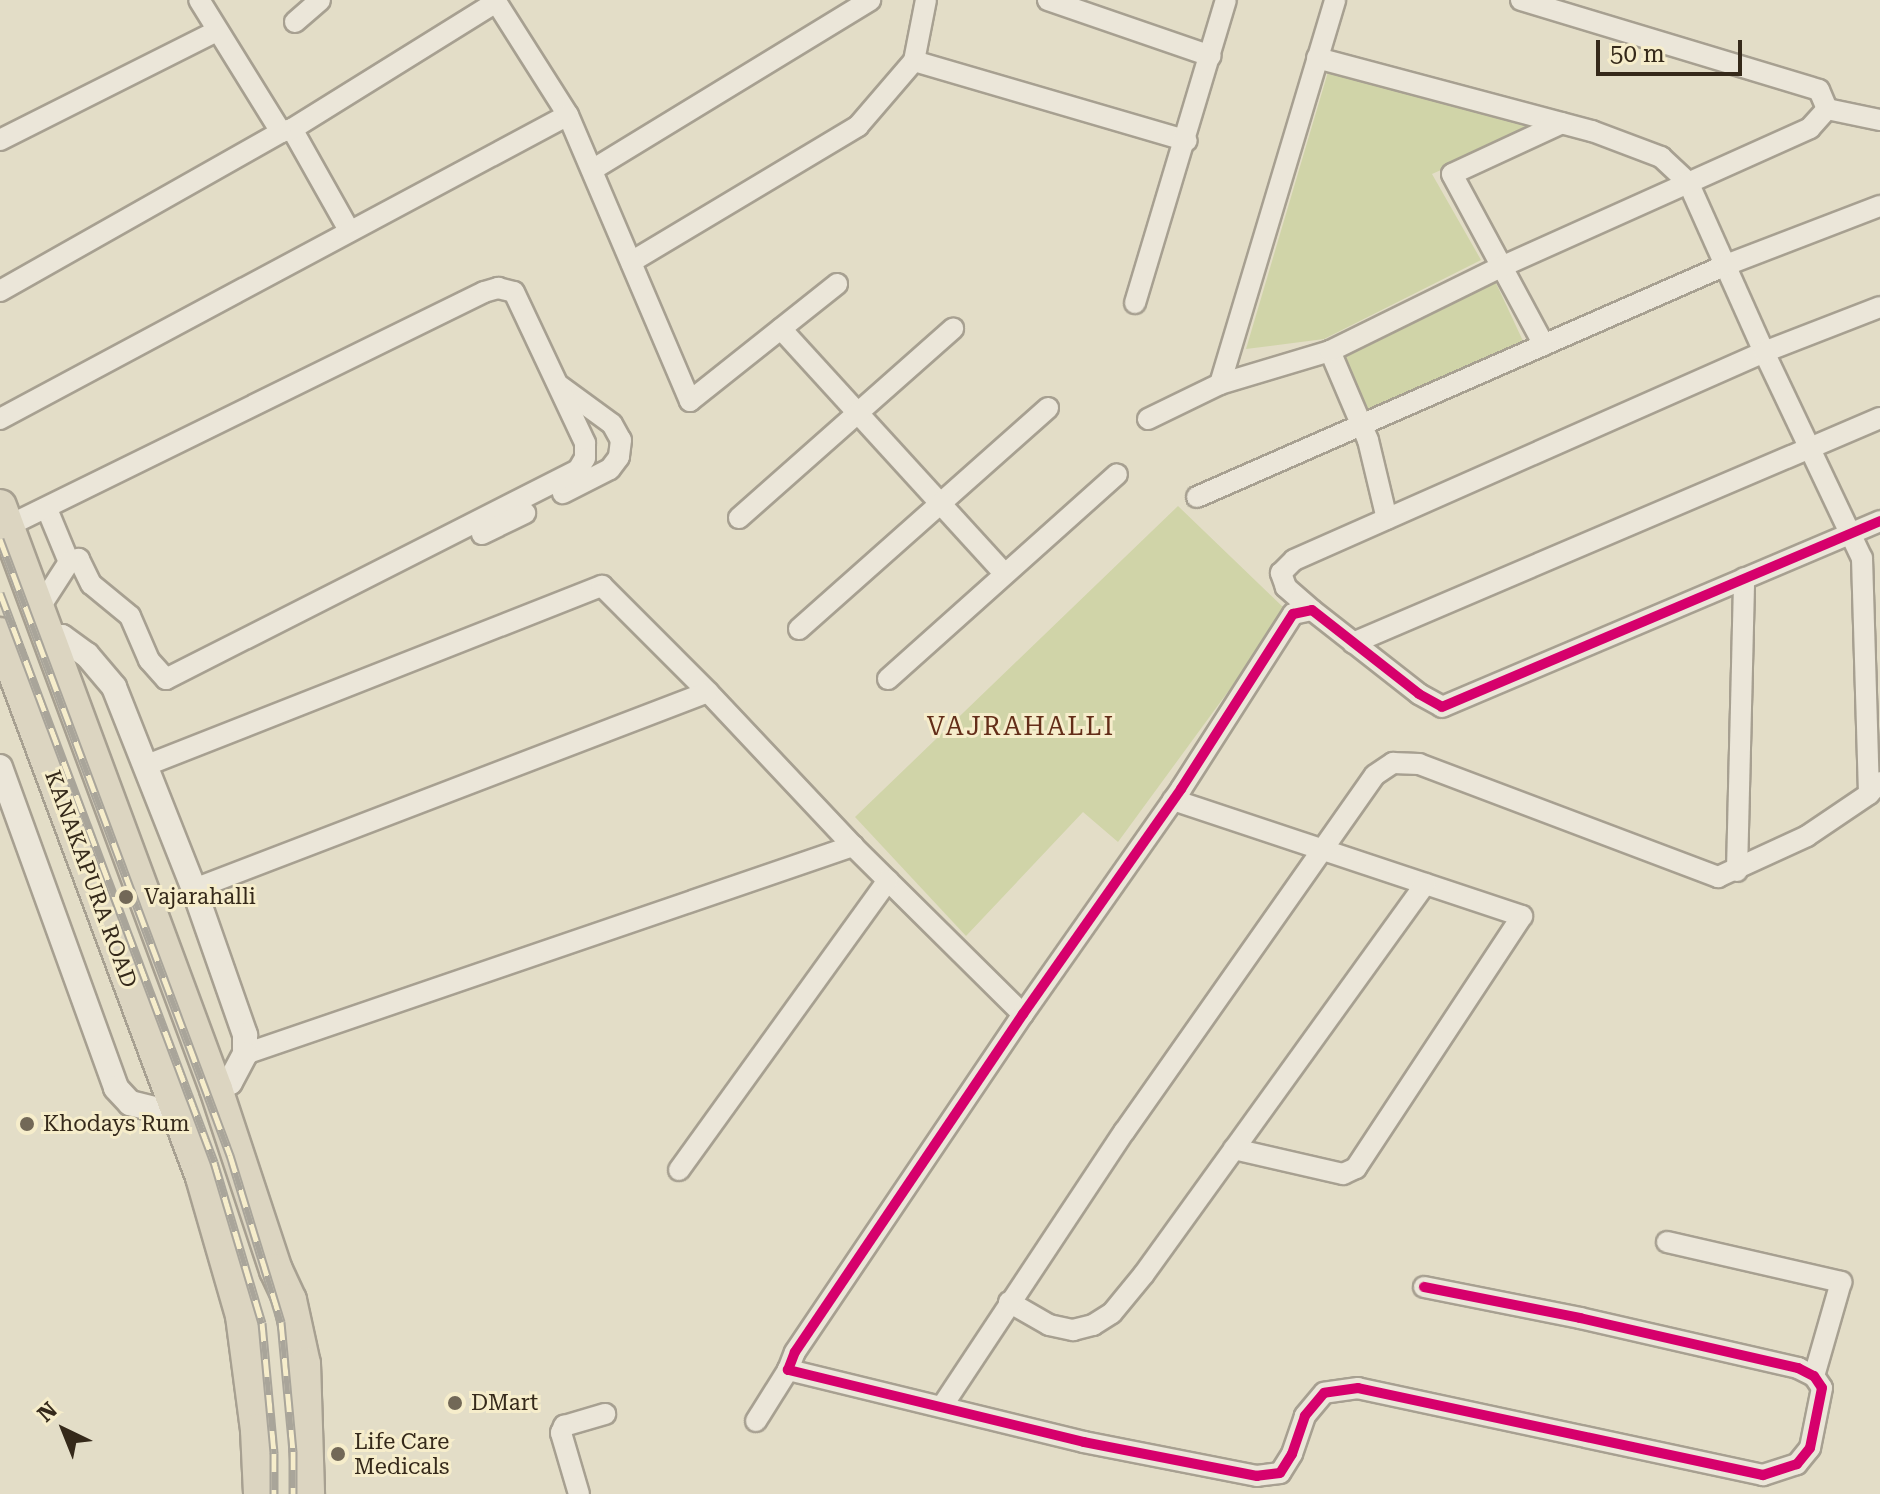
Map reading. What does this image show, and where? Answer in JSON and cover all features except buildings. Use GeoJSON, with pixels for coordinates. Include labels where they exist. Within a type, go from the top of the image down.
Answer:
{"type":"FeatureCollection","features":[{"type":"Feature","properties":{"kind":"highway","name":"KANAKAPURA ROAD"},"geometry":{"type":"LineString","coordinates":[[4,516],[219,1096],[276,1270],[290,1300],[304,1364],[308,1494]]}},
{"type":"Feature","properties":{"kind":"highway","name":"KANAKAPURA ROAD"},"geometry":{"type":"LineString","coordinates":[[2,648],[202,1177],[242,1316],[257,1430],[260,1494]]}},
{"type":"Feature","properties":{"kind":"highway"},"geometry":{"type":"LineString","coordinates":[[178,1113],[219,1096]]}},
{"type":"Feature","properties":{"kind":"street"},"geometry":{"type":"LineString","coordinates":[[199,0],[349,230]]}},
{"type":"Feature","properties":{"kind":"street"},"geometry":{"type":"LineString","coordinates":[[295,22],[320,0]]}},
{"type":"Feature","properties":{"kind":"street"},"geometry":{"type":"LineString","coordinates":[[592,170],[870,0]]}},
{"type":"Feature","properties":{"kind":"street"},"geometry":{"type":"LineString","coordinates":[[631,262],[858,126],[914,61],[926,0]]}},
{"type":"Feature","properties":{"kind":"street"},"geometry":{"type":"LineString","coordinates":[[1048,0],[1211,56]]}},
{"type":"Feature","properties":{"kind":"street"},"geometry":{"type":"LineString","coordinates":[[1135,303],[1187,141],[1226,0]]}},
{"type":"Feature","properties":{"kind":"street"},"geometry":{"type":"LineString","coordinates":[[1220,384],[1335,0]]}},
{"type":"Feature","properties":{"kind":"street"},"geometry":{"type":"LineString","coordinates":[[1521,0],[1819,90],[1827,109]]}},
{"type":"Feature","properties":{"kind":"street"},"geometry":{"type":"LineString","coordinates":[[0,291],[286,131],[496,1],[568,115],[690,401],[837,284]]}},
{"type":"Feature","properties":{"kind":"street"},"geometry":{"type":"LineString","coordinates":[[0,140],[217,31]]}},
{"type":"Feature","properties":{"kind":"street"},"geometry":{"type":"LineString","coordinates":[[943,1405],[1009,1302],[1322,850],[1375,775],[1393,763],[1419,764],[1718,877],[1737,871],[1807,836],[1877,784],[1862,558],[1764,352],[1688,182],[1661,157],[1562,123],[1317,58]]}},
{"type":"Feature","properties":{"kind":"street"},"geometry":{"type":"LineString","coordinates":[[914,61],[1187,141]]}},
{"type":"Feature","properties":{"kind":"street"},"geometry":{"type":"LineString","coordinates":[[1827,109],[1880,120]]}},
{"type":"Feature","properties":{"kind":"street"},"geometry":{"type":"LineString","coordinates":[[1148,419],[1220,384],[1330,351],[1501,267],[1810,128],[1827,109]]}},
{"type":"Feature","properties":{"kind":"street"},"geometry":{"type":"LineString","coordinates":[[0,419],[568,115]]}},
{"type":"Feature","properties":{"kind":"street"},"geometry":{"type":"LineString","coordinates":[[1544,345],[1452,174],[1562,123]]}},
{"type":"Feature","properties":{"kind":"street"},"geometry":{"type":"LineString","coordinates":[[1197,497],[1726,265],[1880,206]]}},
{"type":"Feature","properties":{"kind":"street"},"geometry":{"type":"LineString","coordinates":[[4,516],[47,509],[498,288],[514,292],[585,443],[585,458],[578,470],[166,679],[149,660],[130,616],[91,584],[79,559],[69,562],[40,607]]}},
{"type":"Feature","properties":{"kind":"street"},"geometry":{"type":"LineString","coordinates":[[1880,307],[1764,352],[1294,560],[1281,573],[1286,587],[1312,610],[1419,694],[1442,707],[1880,521]]}},
{"type":"Feature","properties":{"kind":"street"},"geometry":{"type":"LineString","coordinates":[[781,329],[1004,573]]}},
{"type":"Feature","properties":{"kind":"street"},"geometry":{"type":"LineString","coordinates":[[739,518],[953,329]]}},
{"type":"Feature","properties":{"kind":"street"},"geometry":{"type":"LineString","coordinates":[[1330,351],[1362,423],[1387,519]]}},
{"type":"Feature","properties":{"kind":"street"},"geometry":{"type":"LineString","coordinates":[[555,497],[610,469],[619,457],[621,440],[612,424],[557,384]]}},
{"type":"Feature","properties":{"kind":"street"},"geometry":{"type":"LineString","coordinates":[[799,629],[1048,408]]}},
{"type":"Feature","properties":{"kind":"street"},"geometry":{"type":"LineString","coordinates":[[1353,643],[1880,418]]}},
{"type":"Feature","properties":{"kind":"street"},"geometry":{"type":"LineString","coordinates":[[888,679],[1117,474]]}},
{"type":"Feature","properties":{"kind":"street"},"geometry":{"type":"LineString","coordinates":[[47,509],[69,562]]}},
{"type":"Feature","properties":{"kind":"street"},"geometry":{"type":"LineString","coordinates":[[402,560],[426,563],[525,513]]}},
{"type":"Feature","properties":{"kind":"street"},"geometry":{"type":"LineString","coordinates":[[1737,871],[1744,578]]}},
{"type":"Feature","properties":{"kind":"street"},"geometry":{"type":"LineString","coordinates":[[147,765],[602,586],[708,692],[853,846],[1023,1014]]}},
{"type":"Feature","properties":{"kind":"street"},"geometry":{"type":"LineString","coordinates":[[756,1421],[788,1370],[795,1352],[1023,1014],[1173,800],[1293,614],[1312,610]]}},
{"type":"Feature","properties":{"kind":"street"},"geometry":{"type":"LineString","coordinates":[[52,639],[62,637],[87,655],[114,687],[194,889],[245,1035],[245,1054],[219,1096]]}},
{"type":"Feature","properties":{"kind":"street"},"geometry":{"type":"LineString","coordinates":[[194,889],[708,692]]}},
{"type":"Feature","properties":{"kind":"street","name":"KANAKAPURA ROAD"},"geometry":{"type":"LineString","coordinates":[[0,767],[116,1088],[130,1103],[178,1113]]}},
{"type":"Feature","properties":{"kind":"street"},"geometry":{"type":"LineString","coordinates":[[1173,800],[1522,916],[1363,1161],[1343,1174],[1234,1149]]}},
{"type":"Feature","properties":{"kind":"street"},"geometry":{"type":"LineString","coordinates":[[245,1054],[853,846]]}},
{"type":"Feature","properties":{"kind":"street"},"geometry":{"type":"LineString","coordinates":[[679,1170],[888,880]]}},
{"type":"Feature","properties":{"kind":"street"},"geometry":{"type":"LineString","coordinates":[[1009,1302],[1049,1325],[1073,1330],[1093,1325],[1112,1313],[1425,884]]}},
{"type":"Feature","properties":{"kind":"street"},"geometry":{"type":"LineString","coordinates":[[1667,1242],[1841,1282],[1814,1376]]}},
{"type":"Feature","properties":{"kind":"street"},"geometry":{"type":"LineString","coordinates":[[788,1370],[943,1405],[1084,1442],[1257,1476],[1280,1473],[1292,1454],[1305,1416],[1324,1393],[1358,1388],[1763,1475],[1797,1464],[1810,1448],[1822,1388],[1814,1376],[1798,1368],[1424,1287]]}},
{"type":"Feature","properties":{"kind":"street"},"geometry":{"type":"LineString","coordinates":[[579,1494],[561,1433],[564,1426],[605,1414]]}},
{"type":"Feature","properties":{"kind":"street"},"geometry":{"type":"LineString","coordinates":[[1768,1494],[1779,1472]]}},
{"type":"Feature","properties":{"kind":"green space"},"geometry":{"type":"Polygon","coordinates":[[[1328,72],[1540,126],[1432,174],[1481,260],[1324,339],[1246,349],[1328,72]]]}},
{"type":"Feature","properties":{"kind":"green space"},"geometry":{"type":"Polygon","coordinates":[[[1495,281],[1524,344],[1370,415],[1341,353],[1495,281]]]}},
{"type":"Feature","properties":{"kind":"green space"},"geometry":{"type":"Polygon","coordinates":[[[1178,506],[1287,611],[1118,842],[1083,812],[966,936],[855,817],[1178,506]]]}},
{"type":"Feature","properties":{"kind":"railway"},"geometry":{"type":"LineString","coordinates":[[0,539],[230,1155],[281,1322],[293,1451],[293,1494]]}},
{"type":"Feature","properties":{"kind":"railway"},"geometry":{"type":"LineString","coordinates":[[0,593],[214,1162],[262,1323],[274,1453],[274,1494]]}},
{"type":"Feature","properties":{"kind":"cycle path"},"geometry":{"type":"LineString","coordinates":[[1424,1287],[1580,1318],[1798,1368],[1814,1376],[1822,1388],[1810,1448],[1797,1464],[1763,1475],[1358,1388],[1324,1393],[1305,1416],[1292,1454],[1280,1473],[1257,1476],[1084,1442],[788,1370],[795,1352],[1023,1014],[1181,789],[1293,614],[1312,610],[1419,694],[1442,707],[1880,521]]}},
{"type":"Feature","properties":{"kind":"place","name":"Vajarahalli"},"geometry":{"type":"Point","coordinates":[126,897]}},
{"type":"Feature","properties":{"kind":"place","name":"Khodays Rum"},"geometry":{"type":"Point","coordinates":[27,1124]}},
{"type":"Feature","properties":{"kind":"place","name":"DMart"},"geometry":{"type":"Point","coordinates":[455,1403]}},
{"type":"Feature","properties":{"kind":"place","name":"Life Care Medicals"},"geometry":{"type":"Point","coordinates":[338,1454]}},
{"type":"Feature","properties":{"kind":"district","name":"VAJRAHALLI"},"geometry":{"type":"Point","coordinates":[1021,727]}}]}
